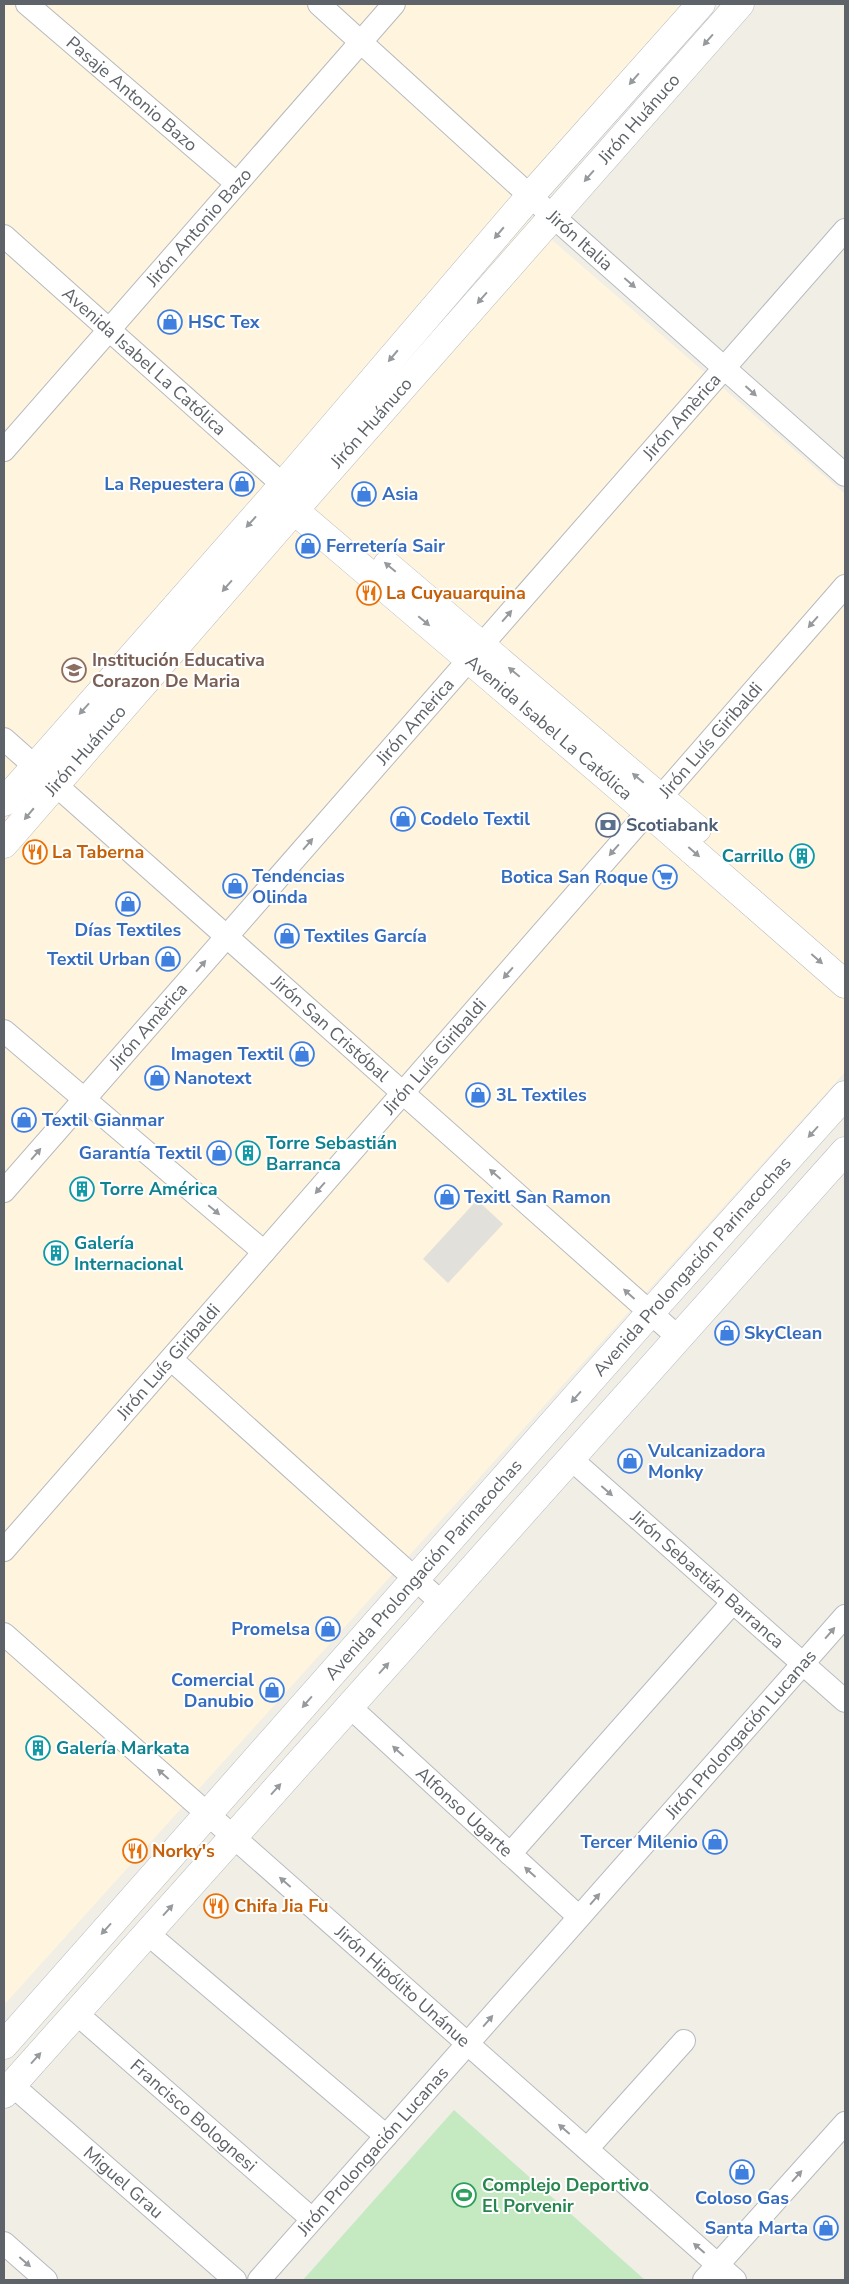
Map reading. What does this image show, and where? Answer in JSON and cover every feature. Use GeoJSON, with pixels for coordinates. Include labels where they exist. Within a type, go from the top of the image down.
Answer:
{"type":"FeatureCollection","features":[{"type":"Feature","properties":{"kind":"street","name":"Pasaje Antonio Bazo"},"geometry":{"type":"LineString","coordinates":[[27,4],[236,183]]}},
{"type":"Feature","properties":{"kind":"street","name":"Jirón Italia"},"geometry":{"type":"LineString","coordinates":[[319,4],[530,196],[845,475]]}},
{"type":"Feature","properties":{"kind":"street","name":"Jirón Antonio Bazo"},"geometry":{"type":"LineString","coordinates":[[4,450],[394,4]]}},
{"type":"Feature","properties":{"kind":"street","name":"Jirón Huánuco"},"geometry":{"type":"LineString","coordinates":[[4,844],[294,497],[530,196],[701,4]]}},
{"type":"Feature","properties":{"kind":"street","name":"Jirón Huánuco"},"geometry":{"type":"LineString","coordinates":[[4,802],[34,766],[294,497],[554,216],[740,4]]}},
{"type":"Feature","properties":{"kind":"street"},"geometry":{"type":"LineString","coordinates":[[659,50],[681,71]]}},
{"type":"Feature","properties":{"kind":"street","name":"Jirón Amèrica"},"geometry":{"type":"LineString","coordinates":[[4,1191],[845,230]]}},
{"type":"Feature","properties":{"kind":"street","name":"Avenida Isabel La Católica"},"geometry":{"type":"LineString","coordinates":[[4,236],[294,497],[655,804],[845,960]]}},
{"type":"Feature","properties":{"kind":"street","name":"Jirón Luís Giribaldi"},"geometry":{"type":"LineString","coordinates":[[4,1550],[845,586]]}},
{"type":"Feature","properties":{"kind":"street","name":"Jirón San Cristóbal"},"geometry":{"type":"LineString","coordinates":[[4,739],[679,1338]]}},
{"type":"Feature","properties":{"kind":"street","name":"Avenida Isabel La Católica"},"geometry":{"type":"LineString","coordinates":[[655,804],[845,984]]}},
{"type":"Feature","properties":{"kind":"street"},"geometry":{"type":"LineString","coordinates":[[4,1031],[264,1252]]}},
{"type":"Feature","properties":{"kind":"street","name":"Avenida Prolongación Parinacochas"},"geometry":{"type":"LineString","coordinates":[[4,2045],[650,1313],[845,1095]]}},
{"type":"Feature","properties":{"kind":"street","name":"Avenida Prolongación Parinacochas"},"geometry":{"type":"LineString","coordinates":[[8,2090],[845,1151]]}},
{"type":"Feature","properties":{"kind":"street"},"geometry":{"type":"LineString","coordinates":[[171,1359],[442,1604]]}},
{"type":"Feature","properties":{"kind":"street","name":"Jirón Sebastián Barranca"},"geometry":{"type":"LineString","coordinates":[[571,1459],[845,1701]]}},
{"type":"Feature","properties":{"kind":"street"},"geometry":{"type":"LineString","coordinates":[[510,1854],[732,1602]]}},
{"type":"Feature","properties":{"kind":"street","name":"Jirón Prolongación Lucanas"},"geometry":{"type":"LineString","coordinates":[[259,2280],[845,1616]]}},
{"type":"Feature","properties":{"kind":"street","name":"Jirón Hipólito Unánue"},"geometry":{"type":"LineString","coordinates":[[4,1634],[587,2149],[711,2273],[735,2280]]}},
{"type":"Feature","properties":{"kind":"street","name":"Alfonso Ugarte"},"geometry":{"type":"LineString","coordinates":[[350,1706],[579,1917]]}},
{"type":"Feature","properties":{"kind":"street"},"geometry":{"type":"LineString","coordinates":[[148,1933],[386,2136]]}},
{"type":"Feature","properties":{"kind":"street","name":"Francisco Bolognesi"},"geometry":{"type":"LineString","coordinates":[[76,2013],[312,2219]]}},
{"type":"Feature","properties":{"kind":"street"},"geometry":{"type":"LineString","coordinates":[[587,2149],[684,2041]]}},
{"type":"Feature","properties":{"kind":"street","name":"Miguel Grau"},"geometry":{"type":"LineString","coordinates":[[8,2090],[235,2280]]}},
{"type":"Feature","properties":{"kind":"street"},"geometry":{"type":"LineString","coordinates":[[711,2273],[845,2122]]}},
{"type":"Feature","properties":{"kind":"street"},"geometry":{"type":"LineString","coordinates":[[4,2243],[46,2280]]}},
{"type":"Feature","properties":{"kind":"shaded area"},"geometry":{"type":"Polygon","coordinates":[[[4,4],[719,4],[529,220],[845,494],[845,1072],[4,2005],[4,4]]]}},
{"type":"Feature","properties":{"kind":"shaded area"},"geometry":{"type":"Polygon","coordinates":[[[477,1200],[503,1224],[448,1283],[423,1259],[477,1200]]]}},
{"type":"Feature","properties":{"kind":"green space","name":"Complejo Deportivo El Porvenir"},"geometry":{"type":"Polygon","coordinates":[[[454,2110],[645,2280],[303,2280],[454,2110]]]}},
{"type":"Feature","properties":{"kind":"place","name":"HSC Tex"},"geometry":{"type":"Point","coordinates":[170,322]}},
{"type":"Feature","properties":{"kind":"place","name":"La Repuestera"},"geometry":{"type":"Point","coordinates":[242,484]}},
{"type":"Feature","properties":{"kind":"place","name":"Asia"},"geometry":{"type":"Point","coordinates":[364,494]}},
{"type":"Feature","properties":{"kind":"place","name":"Ferretería Sair"},"geometry":{"type":"Point","coordinates":[308,546]}},
{"type":"Feature","properties":{"kind":"place","name":"La Cuyauarquina"},"geometry":{"type":"Point","coordinates":[369,593]}},
{"type":"Feature","properties":{"kind":"place","name":"Institución Educativa Corazon De Maria"},"geometry":{"type":"Point","coordinates":[74,670]}},
{"type":"Feature","properties":{"kind":"place","name":"Codelo Textil"},"geometry":{"type":"Point","coordinates":[403,819]}},
{"type":"Feature","properties":{"kind":"place","name":"Scotiabank"},"geometry":{"type":"Point","coordinates":[608,825]}},
{"type":"Feature","properties":{"kind":"place","name":"La Taberna"},"geometry":{"type":"Point","coordinates":[35,852]}},
{"type":"Feature","properties":{"kind":"place","name":"Carrillo"},"geometry":{"type":"Point","coordinates":[802,856]}},
{"type":"Feature","properties":{"kind":"place","name":"Botica San Roque"},"geometry":{"type":"Point","coordinates":[665,877]}},
{"type":"Feature","properties":{"kind":"place","name":"Tendencias Olinda"},"geometry":{"type":"Point","coordinates":[235,886]}},
{"type":"Feature","properties":{"kind":"place","name":"Días Textiles"},"geometry":{"type":"Point","coordinates":[128,904]}},
{"type":"Feature","properties":{"kind":"place","name":"Textiles García"},"geometry":{"type":"Point","coordinates":[287,936]}},
{"type":"Feature","properties":{"kind":"place","name":"Textil Urban"},"geometry":{"type":"Point","coordinates":[168,959]}},
{"type":"Feature","properties":{"kind":"place","name":"Imagen Textil"},"geometry":{"type":"Point","coordinates":[302,1054]}},
{"type":"Feature","properties":{"kind":"place","name":"Nanotext"},"geometry":{"type":"Point","coordinates":[157,1078]}},
{"type":"Feature","properties":{"kind":"place","name":"3L Textiles"},"geometry":{"type":"Point","coordinates":[478,1095]}},
{"type":"Feature","properties":{"kind":"place","name":"Textil Gianmar"},"geometry":{"type":"Point","coordinates":[24,1120]}},
{"type":"Feature","properties":{"kind":"place","name":"Garantía Textil"},"geometry":{"type":"Point","coordinates":[219,1153]}},
{"type":"Feature","properties":{"kind":"place","name":"Torre Sebastián Barranca"},"geometry":{"type":"Point","coordinates":[248,1153]}},
{"type":"Feature","properties":{"kind":"place","name":"Torre América"},"geometry":{"type":"Point","coordinates":[82,1189]}},
{"type":"Feature","properties":{"kind":"place","name":"Texitl San Ramon"},"geometry":{"type":"Point","coordinates":[447,1197]}},
{"type":"Feature","properties":{"kind":"place","name":"Galería Internacional"},"geometry":{"type":"Point","coordinates":[56,1253]}},
{"type":"Feature","properties":{"kind":"place","name":"SkyClean"},"geometry":{"type":"Point","coordinates":[727,1333]}},
{"type":"Feature","properties":{"kind":"place","name":"Vulcanizadora Monky"},"geometry":{"type":"Point","coordinates":[630,1461]}},
{"type":"Feature","properties":{"kind":"place","name":"Promelsa"},"geometry":{"type":"Point","coordinates":[328,1629]}},
{"type":"Feature","properties":{"kind":"place","name":"Comercial Danubio"},"geometry":{"type":"Point","coordinates":[272,1690]}},
{"type":"Feature","properties":{"kind":"place","name":"Galería Markata"},"geometry":{"type":"Point","coordinates":[38,1748]}},
{"type":"Feature","properties":{"kind":"place","name":"Tercer Milenio"},"geometry":{"type":"Point","coordinates":[715,1842]}},
{"type":"Feature","properties":{"kind":"place","name":"Norky's"},"geometry":{"type":"Point","coordinates":[135,1851]}},
{"type":"Feature","properties":{"kind":"place","name":"Chifa Jia Fu"},"geometry":{"type":"Point","coordinates":[216,1906]}},
{"type":"Feature","properties":{"kind":"place","name":"Coloso Gas"},"geometry":{"type":"Point","coordinates":[742,2172]}},
{"type":"Feature","properties":{"kind":"place","name":"Complejo Deportivo El Porvenir"},"geometry":{"type":"Point","coordinates":[464,2195]}},
{"type":"Feature","properties":{"kind":"place","name":"Santa Marta"},"geometry":{"type":"Point","coordinates":[826,2228]}}]}
